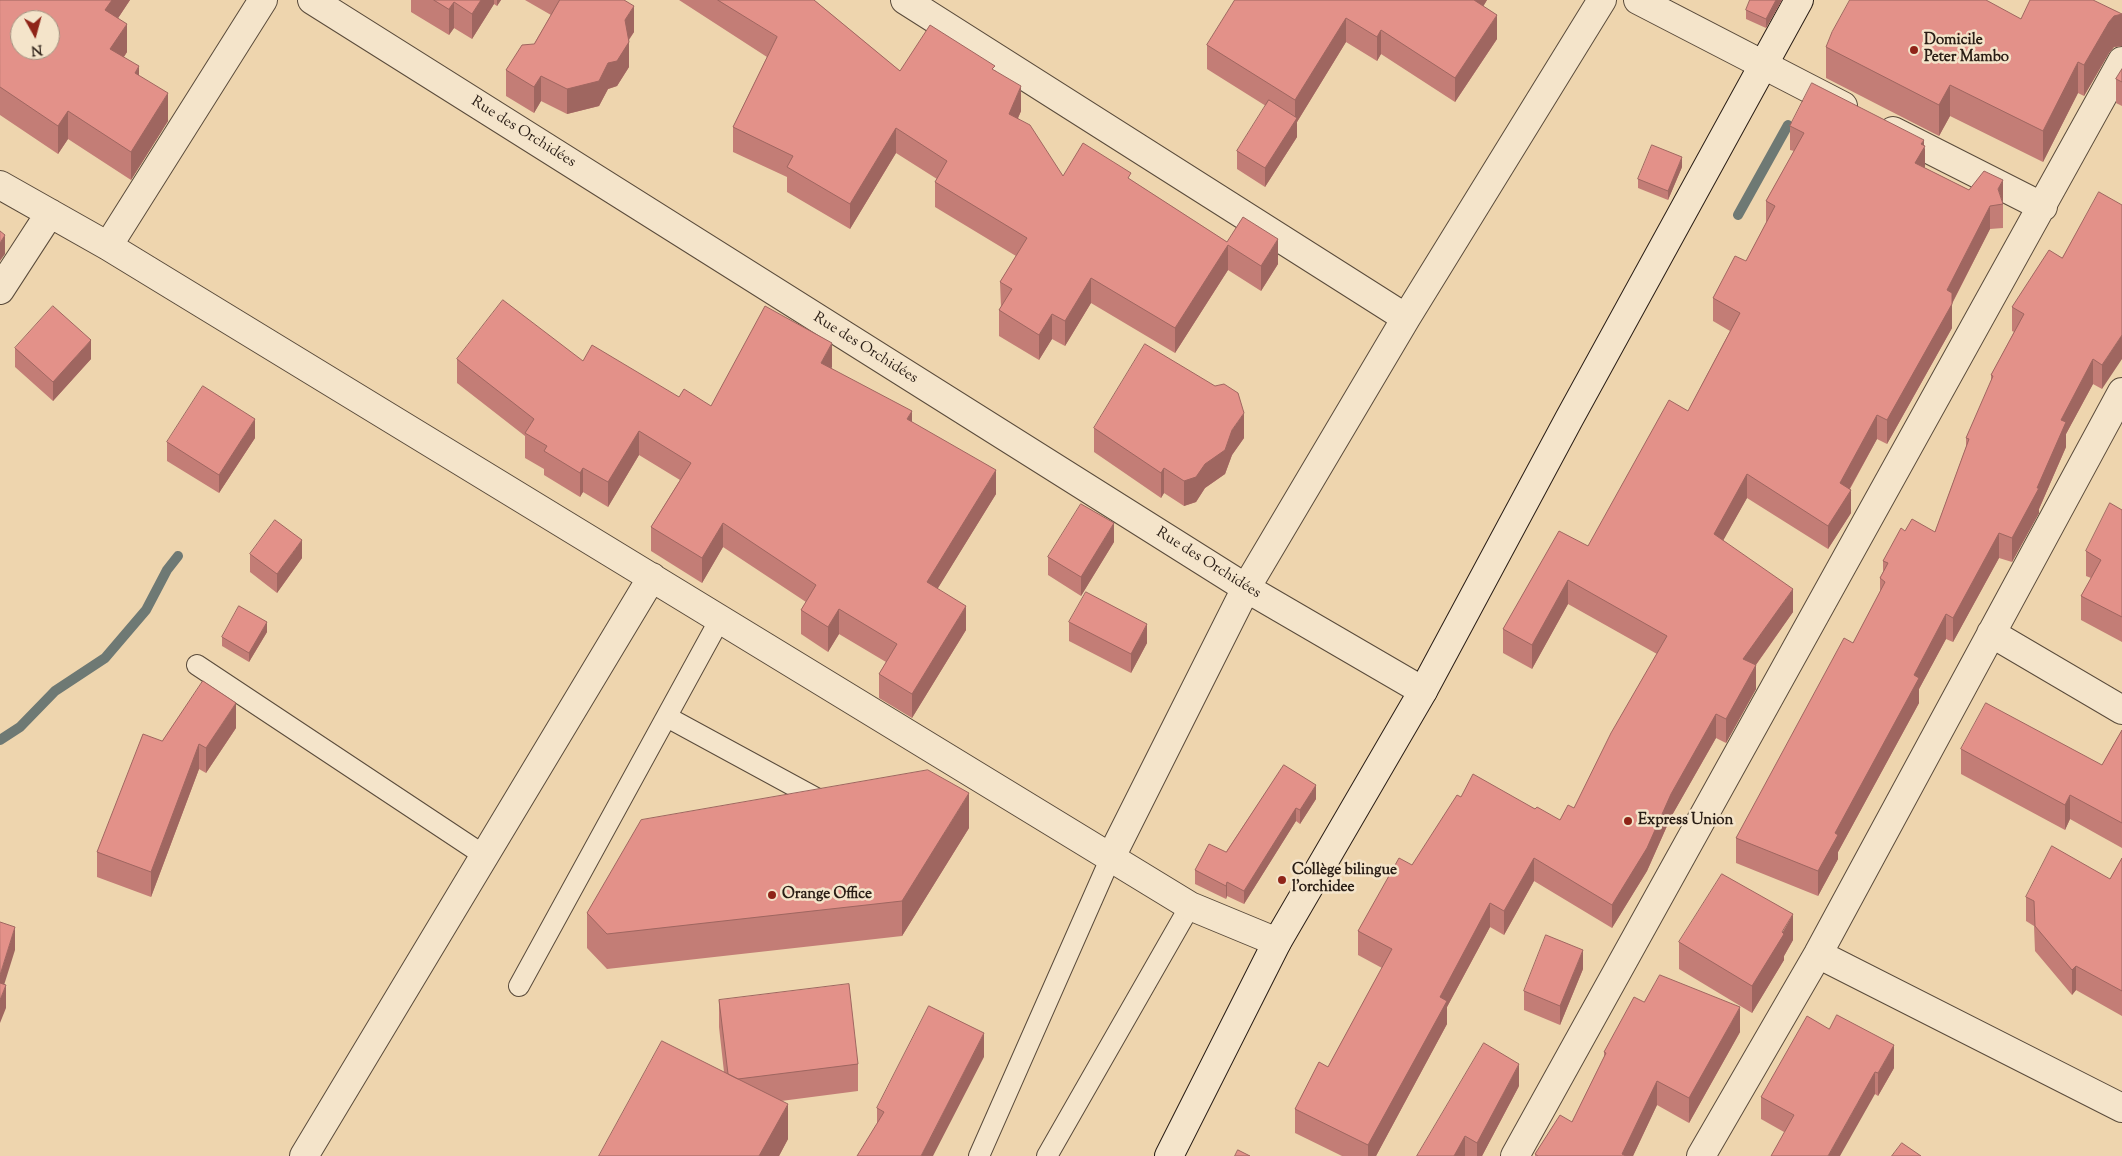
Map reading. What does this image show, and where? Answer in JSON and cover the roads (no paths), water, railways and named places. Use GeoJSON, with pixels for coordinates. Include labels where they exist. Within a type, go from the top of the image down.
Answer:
{"type":"FeatureCollection","features":[{"type":"Feature","properties":{"kind":"street"},"geometry":{"type":"LineString","coordinates":[[108,246],[263,0]]}},
{"type":"Feature","properties":{"kind":"street","name":"Rue des Orchidées"},"geometry":{"type":"LineString","coordinates":[[312,0],[1246,588],[1423,691]]}},
{"type":"Feature","properties":{"kind":"street"},"geometry":{"type":"LineString","coordinates":[[905,0],[1406,318]]}},
{"type":"Feature","properties":{"kind":"street"},"geometry":{"type":"LineString","coordinates":[[1111,857],[1246,588],[1406,318],[1602,0]]}},
{"type":"Feature","properties":{"kind":"street"},"geometry":{"type":"LineString","coordinates":[[1638,0],[2043,207]]}},
{"type":"Feature","properties":{"kind":"street"},"geometry":{"type":"LineString","coordinates":[[1169,1156],[1276,942],[1423,691],[1799,0]]}},
{"type":"Feature","properties":{"kind":"street"},"geometry":{"type":"LineString","coordinates":[[1515,1156],[2043,207],[2122,61]]}},
{"type":"Feature","properties":{"kind":"street"},"geometry":{"type":"LineString","coordinates":[[0,185],[108,246],[1190,906],[1276,942]]}},
{"type":"Feature","properties":{"kind":"street"},"geometry":{"type":"LineString","coordinates":[[0,290],[50,213]]}},
{"type":"Feature","properties":{"kind":"street"},"geometry":{"type":"LineString","coordinates":[[1701,1156],[1818,954],[2122,392]]}},
{"type":"Feature","properties":{"kind":"street"},"geometry":{"type":"LineString","coordinates":[[304,1156],[652,577]]}},
{"type":"Feature","properties":{"kind":"street"},"geometry":{"type":"LineString","coordinates":[[1991,633],[2122,710]]}},
{"type":"Feature","properties":{"kind":"street"},"geometry":{"type":"LineString","coordinates":[[1818,954],[2122,1108]]}},
{"type":"Feature","properties":{"kind":"lane"},"geometry":{"type":"LineString","coordinates":[[519,986],[720,619]]}},
{"type":"Feature","properties":{"kind":"lane"},"geometry":{"type":"LineString","coordinates":[[196,665],[485,856]]}},
{"type":"Feature","properties":{"kind":"lane"},"geometry":{"type":"LineString","coordinates":[[667,717],[836,809]]}},
{"type":"Feature","properties":{"kind":"lane"},"geometry":{"type":"LineString","coordinates":[[979,1156],[1111,857]]}},
{"type":"Feature","properties":{"kind":"lane"},"geometry":{"type":"LineString","coordinates":[[1047,1156],[1190,906]]}},
{"type":"Feature","properties":{"kind":"waterway"},"geometry":{"type":"LineString","coordinates":[[1738,215],[1788,125]]}},
{"type":"Feature","properties":{"kind":"waterway"},"geometry":{"type":"LineString","coordinates":[[0,740],[20,727],[55,691],[105,658],[146,610],[167,570],[178,556]]}},
{"type":"Feature","properties":{"kind":"place","name":"Domicile Peter Mambo"},"geometry":{"type":"Point","coordinates":[1914,50]}},
{"type":"Feature","properties":{"kind":"place","name":"Express Union"},"geometry":{"type":"Point","coordinates":[1628,821]}},
{"type":"Feature","properties":{"kind":"place","name":"Collège bilingue l'orchidee"},"geometry":{"type":"Point","coordinates":[1282,880]}},
{"type":"Feature","properties":{"kind":"place","name":"Orange Office"},"geometry":{"type":"Point","coordinates":[772,895]}}]}
